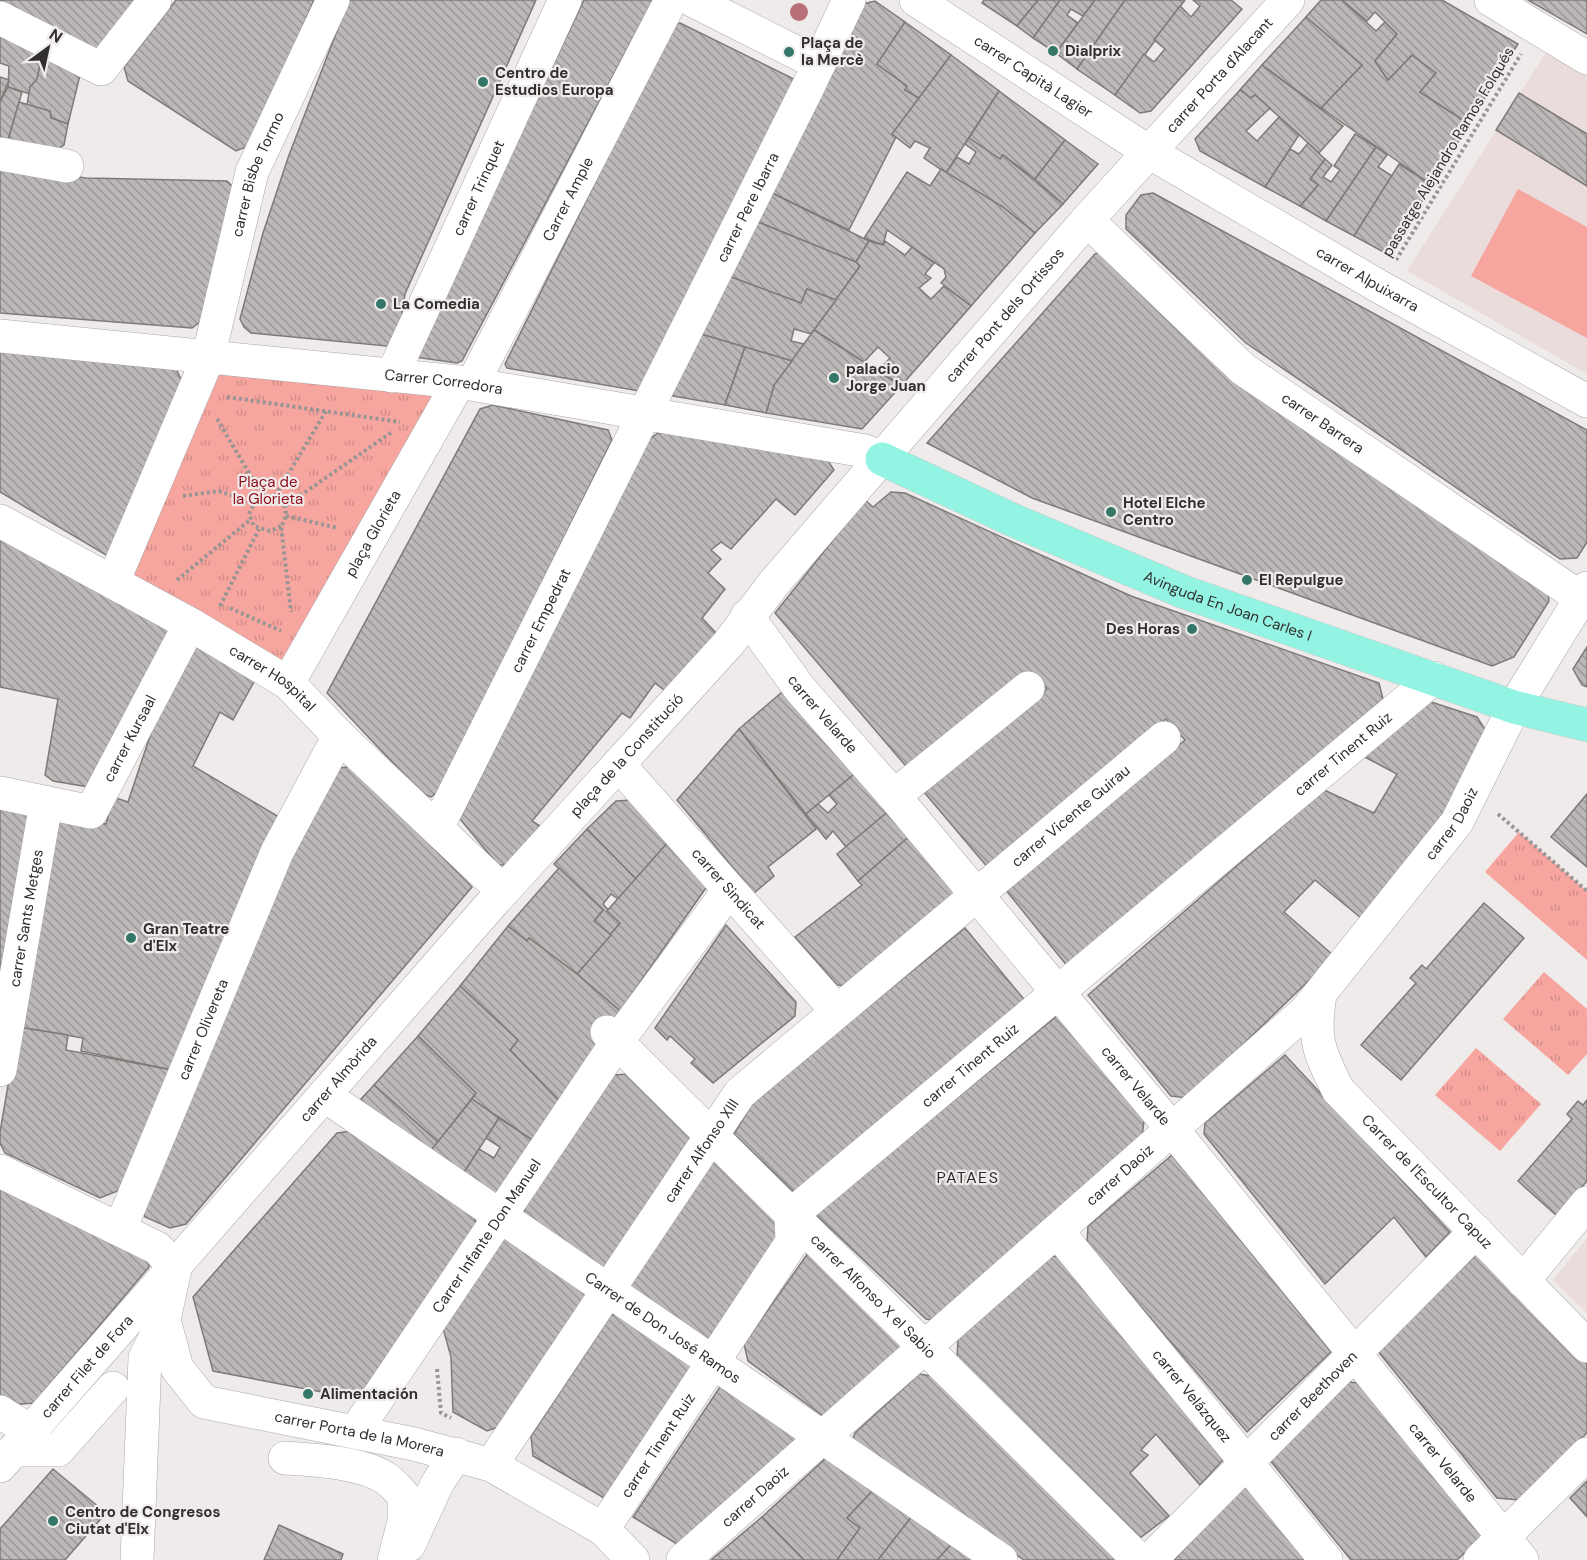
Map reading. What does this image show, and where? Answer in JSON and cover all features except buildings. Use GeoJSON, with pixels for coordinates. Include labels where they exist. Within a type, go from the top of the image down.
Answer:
{"type":"FeatureCollection","features":[{"type":"Feature","properties":{"kind":"main road","name":"Avinguda En Joan Carles I"},"geometry":{"type":"LineString","coordinates":[[882,459],[1015,521],[1184,592],[1514,707],[1587,725]]}},
{"type":"Feature","properties":{"kind":"street"},"geometry":{"type":"LineString","coordinates":[[0,18],[101,69],[155,0]]}},
{"type":"Feature","properties":{"kind":"street","name":"carrer Bisbe Tormo"},"geometry":{"type":"LineString","coordinates":[[208,358],[252,172],[333,0]]}},
{"type":"Feature","properties":{"kind":"street","name":"carrer Trinquet"},"geometry":{"type":"LineString","coordinates":[[392,376],[565,0]]}},
{"type":"Feature","properties":{"kind":"street"},"geometry":{"type":"LineString","coordinates":[[692,0],[819,64]]}},
{"type":"Feature","properties":{"kind":"street","name":"carrer Pere Ibarra"},"geometry":{"type":"LineString","coordinates":[[644,414],[849,0]]}},
{"type":"Feature","properties":{"kind":"street","name":"carrer Capità Lagier"},"geometry":{"type":"LineString","coordinates":[[916,0],[1149,152]]}},
{"type":"Feature","properties":{"kind":"street","name":"carrer Porta d'Alacant"},"geometry":{"type":"LineString","coordinates":[[1149,152],[1288,0]]}},
{"type":"Feature","properties":{"kind":"street"},"geometry":{"type":"LineString","coordinates":[[1491,0],[1587,58]]}},
{"type":"Feature","properties":{"kind":"street","name":"Carrer Ample"},"geometry":{"type":"LineString","coordinates":[[466,382],[667,8]]}},
{"type":"Feature","properties":{"kind":"street","name":"carrer Pont dels Ortissos"},"geometry":{"type":"LineString","coordinates":[[747,616],[1149,152]]}},
{"type":"Feature","properties":{"kind":"street","name":"carrer Alpuixarra"},"geometry":{"type":"LineString","coordinates":[[1149,152],[1380,287],[1587,401]]}},
{"type":"Feature","properties":{"kind":"street"},"geometry":{"type":"LineString","coordinates":[[0,154],[67,166]]}},
{"type":"Feature","properties":{"kind":"street","name":"carrer Barrera"},"geometry":{"type":"LineString","coordinates":[[1088,220],[1243,369],[1584,593]]}},
{"type":"Feature","properties":{"kind":"street","name":"Carrer Corredora"},"geometry":{"type":"LineString","coordinates":[[0,336],[466,382],[865,451],[882,459]]}},
{"type":"Feature","properties":{"kind":"street"},"geometry":{"type":"LineString","coordinates":[[113,582],[208,358]]}},
{"type":"Feature","properties":{"kind":"street","name":"plaça Glorieta"},"geometry":{"type":"LineString","coordinates":[[288,683],[466,382]]}},
{"type":"Feature","properties":{"kind":"street","name":"carrer Empedrat"},"geometry":{"type":"LineString","coordinates":[[437,828],[644,414]]}},
{"type":"Feature","properties":{"kind":"street","name":"carrer Hospital"},"geometry":{"type":"LineString","coordinates":[[0,521],[198,629],[288,683],[339,736],[503,891]]}},
{"type":"Feature","properties":{"kind":"street","name":"carrer Daoiz"},"geometry":{"type":"LineString","coordinates":[[683,1560],[1306,1011],[1457,822],[1514,707],[1584,593]]}},
{"type":"Feature","properties":{"kind":"street","name":"plaça de la Constitució"},"geometry":{"type":"LineString","coordinates":[[503,891],[728,644],[747,616]]}},
{"type":"Feature","properties":{"kind":"street","name":"carrer Velarde"},"geometry":{"type":"LineString","coordinates":[[747,616],[800,689],[894,796],[1172,1129],[1513,1548]]}},
{"type":"Feature","properties":{"kind":"street","name":"carrer Kursaal"},"geometry":{"type":"LineString","coordinates":[[46,803],[91,812],[198,629]]}},
{"type":"Feature","properties":{"kind":"street","name":"carrer Tinent Ruiz"},"geometry":{"type":"LineString","coordinates":[[603,1529],[792,1242],[791,1215],[1434,678]]}},
{"type":"Feature","properties":{"kind":"street"},"geometry":{"type":"LineString","coordinates":[[894,796],[1028,688]]}},
{"type":"Feature","properties":{"kind":"street","name":"carrer Olivereta"},"geometry":{"type":"LineString","coordinates":[[120,1229],[277,852],[339,736]]}},
{"type":"Feature","properties":{"kind":"street","name":"carrer Vicente Guirau"},"geometry":{"type":"LineString","coordinates":[[978,896],[1164,738]]}},
{"type":"Feature","properties":{"kind":"street","name":"carrer Sindicat"},"geometry":{"type":"LineString","coordinates":[[619,765],[837,1011]]}},
{"type":"Feature","properties":{"kind":"street"},"geometry":{"type":"LineString","coordinates":[[0,793],[46,803]]}},
{"type":"Feature","properties":{"kind":"street","name":"carrer Sants Metges"},"geometry":{"type":"LineString","coordinates":[[0,1070],[46,803]]}},
{"type":"Feature","properties":{"kind":"street","name":"Carrer Infante Don Manuel"},"geometry":{"type":"LineString","coordinates":[[355,1432],[502,1217],[612,1037],[729,890]]}},
{"type":"Feature","properties":{"kind":"street","name":"carrer Almòrida"},"geometry":{"type":"LineString","coordinates":[[175,1267],[503,891]]}},
{"type":"Feature","properties":{"kind":"street","name":"carrer Alfonso XIII"},"geometry":{"type":"LineString","coordinates":[[491,1465],[740,1094],[978,896]]}},
{"type":"Feature","properties":{"kind":"street","name":"Carrer de l'Escultor Capuz"},"geometry":{"type":"LineString","coordinates":[[1320,994],[1316,1023],[1319,1051],[1338,1090],[1587,1346]]}},
{"type":"Feature","properties":{"kind":"street","name":"carrer Alfonso X el Sabio"},"geometry":{"type":"LineString","coordinates":[[612,1037],[710,1137],[1139,1560]]}},
{"type":"Feature","properties":{"kind":"street","name":"Carrer de Don José Ramos"},"geometry":{"type":"LineString","coordinates":[[324,1095],[1001,1560]]}},
{"type":"Feature","properties":{"kind":"street"},"geometry":{"type":"LineString","coordinates":[[0,1171],[157,1248],[175,1267]]}},
{"type":"Feature","properties":{"kind":"street"},"geometry":{"type":"LineString","coordinates":[[1523,1281],[1587,1203]]}},
{"type":"Feature","properties":{"kind":"street","name":"carrer Velázquez"},"geometry":{"type":"LineString","coordinates":[[1057,1231],[1326,1560]]}},
{"type":"Feature","properties":{"kind":"street","name":"carrer Beethoven"},"geometry":{"type":"LineString","coordinates":[[1150,1560],[1476,1232]]}},
{"type":"Feature","properties":{"kind":"street","name":"carrer Porta de la Morera"},"geometry":{"type":"LineString","coordinates":[[175,1267],[164,1320],[177,1368],[204,1402],[456,1454],[491,1465],[603,1529],[633,1560]]}},
{"type":"Feature","properties":{"kind":"street","name":"carrer Filet de Fora"},"geometry":{"type":"LineString","coordinates":[[15,1449],[175,1267]]}},
{"type":"Feature","properties":{"kind":"street"},"geometry":{"type":"LineString","coordinates":[[137,1560],[145,1358],[164,1320]]}},
{"type":"Feature","properties":{"kind":"street"},"geometry":{"type":"LineString","coordinates":[[0,1412],[15,1449],[58,1450],[113,1388]]}},
{"type":"Feature","properties":{"kind":"street"},"geometry":{"type":"LineString","coordinates":[[402,1560],[437,1484],[456,1454]]}},
{"type":"Feature","properties":{"kind":"street"},"geometry":{"type":"LineString","coordinates":[[1480,1560],[1513,1548],[1587,1454]]}},
{"type":"Feature","properties":{"kind":"street"},"geometry":{"type":"LineString","coordinates":[[285,1458],[322,1460],[362,1469],[386,1479],[404,1496],[404,1522],[394,1560]]}},
{"type":"Feature","properties":{"kind":"path","name":"passatge Alejandro Ramos Folqués"},"geometry":{"type":"LineString","coordinates":[[1380,287],[1537,29]]}},
{"type":"Feature","properties":{"kind":"path"},"geometry":{"type":"LineString","coordinates":[[225,397],[406,422],[285,506]]}},
{"type":"Feature","properties":{"kind":"path"},"geometry":{"type":"LineString","coordinates":[[275,496],[326,411]]}},
{"type":"Feature","properties":{"kind":"path"},"geometry":{"type":"LineString","coordinates":[[216,417],[262,495]]}},
{"type":"Feature","properties":{"kind":"path"},"geometry":{"type":"LineString","coordinates":[[148,502],[219,491],[252,502]]}},
{"type":"Feature","properties":{"kind":"path"},"geometry":{"type":"LineString","coordinates":[[281,526],[270,531],[259,529],[250,520],[252,502],[262,495],[275,496],[285,506],[286,516],[281,526],[291,614]]}},
{"type":"Feature","properties":{"kind":"path"},"geometry":{"type":"LineString","coordinates":[[286,516],[349,531]]}},
{"type":"Feature","properties":{"kind":"path"},"geometry":{"type":"LineString","coordinates":[[175,582],[250,520]]}},
{"type":"Feature","properties":{"kind":"path"},"geometry":{"type":"LineString","coordinates":[[198,629],[259,529]]}},
{"type":"Feature","properties":{"kind":"path"},"geometry":{"type":"LineString","coordinates":[[1472,792],[1587,891]]}},
{"type":"Feature","properties":{"kind":"path"},"geometry":{"type":"LineString","coordinates":[[416,1340],[436,1354],[441,1413],[451,1419]]}},
{"type":"Feature","properties":{"kind":"shaded area"},"geometry":{"type":"Polygon","coordinates":[[[1546,52],[1587,75],[1587,374],[1407,271],[1546,52]]]}},
{"type":"Feature","properties":{"kind":"shaded area"},"geometry":{"type":"Polygon","coordinates":[[[1587,1238],[1587,1313],[1553,1280],[1587,1238]]]}},
{"type":"Feature","properties":{"kind":"green space"},"geometry":{"type":"Polygon","coordinates":[[[1518,189],[1587,227],[1587,338],[1471,276],[1518,189]]]}},
{"type":"Feature","properties":{"kind":"green space","name":"Plaça de la Glorieta"},"geometry":{"type":"Polygon","coordinates":[[[193,365],[452,395],[295,682],[109,573],[193,365]]]}},
{"type":"Feature","properties":{"kind":"green space"},"geometry":{"type":"Polygon","coordinates":[[[1519,832],[1587,891],[1587,960],[1485,872],[1519,832]]]}},
{"type":"Feature","properties":{"kind":"green space"},"geometry":{"type":"Polygon","coordinates":[[[1544,972],[1587,1009],[1587,1054],[1568,1075],[1503,1019],[1544,972]]]}},
{"type":"Feature","properties":{"kind":"green space"},"geometry":{"type":"Polygon","coordinates":[[[1476,1048],[1541,1104],[1500,1151],[1435,1095],[1476,1048]]]}},
{"type":"Feature","properties":{"kind":"place","name":"Dialprix"},"geometry":{"type":"Point","coordinates":[1053,51]}},
{"type":"Feature","properties":{"kind":"place","name":"Plaça de la Mercè"},"geometry":{"type":"Point","coordinates":[789,52]}},
{"type":"Feature","properties":{"kind":"place","name":"Centro de Estudios Europa"},"geometry":{"type":"Point","coordinates":[483,82]}},
{"type":"Feature","properties":{"kind":"place","name":"La Comedia"},"geometry":{"type":"Point","coordinates":[381,304]}},
{"type":"Feature","properties":{"kind":"place","name":"palacio Jorge Juan"},"geometry":{"type":"Point","coordinates":[834,378]}},
{"type":"Feature","properties":{"kind":"place","name":"Hotel Elche Centro"},"geometry":{"type":"Point","coordinates":[1111,512]}},
{"type":"Feature","properties":{"kind":"place","name":"El Repulgue"},"geometry":{"type":"Point","coordinates":[1247,580]}},
{"type":"Feature","properties":{"kind":"place","name":"Des Horas"},"geometry":{"type":"Point","coordinates":[1192,629]}},
{"type":"Feature","properties":{"kind":"place","name":"Gran Teatre d'Elx"},"geometry":{"type":"Point","coordinates":[131,938]}},
{"type":"Feature","properties":{"kind":"place","name":"Alimentación"},"geometry":{"type":"Point","coordinates":[308,1394]}},
{"type":"Feature","properties":{"kind":"place","name":"Centro de Congresos Ciutat d'Elx"},"geometry":{"type":"Point","coordinates":[53,1521]}},
{"type":"Feature","properties":{"kind":"district","name":"PATAES"},"geometry":{"type":"Point","coordinates":[968,1177]}}]}
